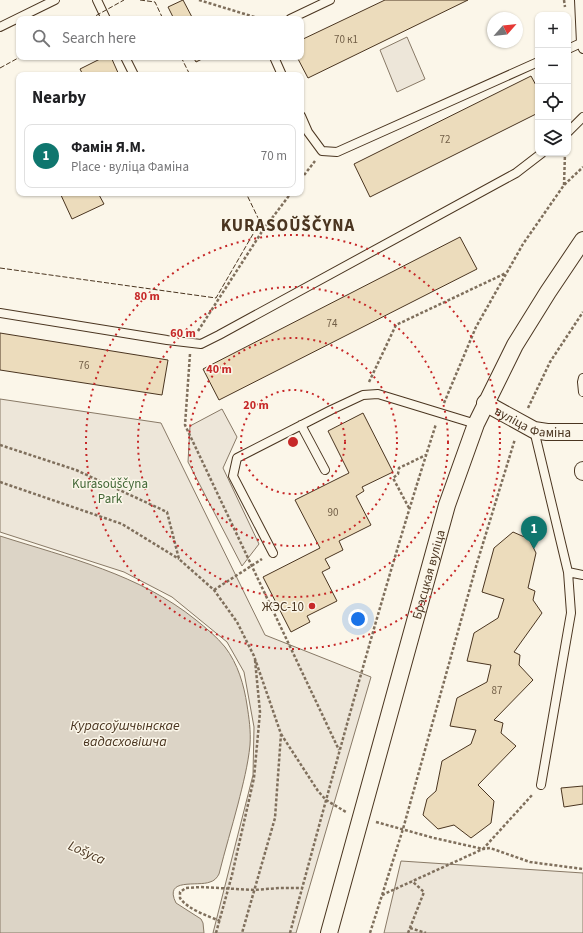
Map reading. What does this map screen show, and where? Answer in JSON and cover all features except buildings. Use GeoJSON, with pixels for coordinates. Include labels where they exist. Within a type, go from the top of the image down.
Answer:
{"type":"FeatureCollection","features":[{"type":"Feature","properties":{"kind":"street","name":"Брэсцкая вуліца"},"geometry":{"type":"LineString","coordinates":[[329,933],[447,505],[476,424],[485,403],[515,345],[583,240]]}},
{"type":"Feature","properties":{"kind":"street","name":"вуліца Фаміна"},"geometry":{"type":"LineString","coordinates":[[485,403],[528,426],[547,432],[583,432]]}},
{"type":"Feature","properties":{"kind":"lane"},"geometry":{"type":"LineString","coordinates":[[21,16],[55,0]]}},
{"type":"Feature","properties":{"kind":"lane"},"geometry":{"type":"LineString","coordinates":[[97,0],[105,16]]}},
{"type":"Feature","properties":{"kind":"lane"},"geometry":{"type":"LineString","coordinates":[[296,16],[330,0]]}},
{"type":"Feature","properties":{"kind":"lane"},"geometry":{"type":"LineString","coordinates":[[571,48],[582,46],[579,0]]}},
{"type":"Feature","properties":{"kind":"lane"},"geometry":{"type":"LineString","coordinates":[[0,26],[16,18]]}},
{"type":"Feature","properties":{"kind":"lane"},"geometry":{"type":"LineString","coordinates":[[126,60],[132,72]]}},
{"type":"Feature","properties":{"kind":"lane"},"geometry":{"type":"LineString","coordinates":[[275,60],[281,72]]}},
{"type":"Feature","properties":{"kind":"lane"},"geometry":{"type":"LineString","coordinates":[[304,123],[308,132],[322,151],[337,152],[535,63]]}},
{"type":"Feature","properties":{"kind":"lane"},"geometry":{"type":"LineString","coordinates":[[571,129],[583,118]]}},
{"type":"Feature","properties":{"kind":"lane"},"geometry":{"type":"LineString","coordinates":[[0,313],[166,340],[201,344],[516,173],[538,156]]}},
{"type":"Feature","properties":{"kind":"lane"},"geometry":{"type":"LineString","coordinates":[[583,378],[583,392]]}},
{"type":"Feature","properties":{"kind":"lane"},"geometry":{"type":"LineString","coordinates":[[272,553],[233,476],[236,458],[363,395],[378,394],[476,424]]}},
{"type":"Feature","properties":{"kind":"lane"},"geometry":{"type":"LineString","coordinates":[[301,425],[325,470]]}},
{"type":"Feature","properties":{"kind":"lane"},"geometry":{"type":"LineString","coordinates":[[528,426],[568,572],[571,613],[541,785]]}},
{"type":"Feature","properties":{"kind":"lane"},"geometry":{"type":"LineString","coordinates":[[568,572],[583,575]]}},
{"type":"Feature","properties":{"kind":"path"},"geometry":{"type":"LineString","coordinates":[[199,0],[251,16]]}},
{"type":"Feature","properties":{"kind":"path"},"geometry":{"type":"LineString","coordinates":[[304,175],[322,151]]}},
{"type":"Feature","properties":{"kind":"path"},"geometry":{"type":"LineString","coordinates":[[564,185],[565,156]]}},
{"type":"Feature","properties":{"kind":"path"},"geometry":{"type":"LineString","coordinates":[[290,933],[339,750],[409,509],[440,413],[476,327],[523,244],[564,185],[583,167]]}},
{"type":"Feature","properties":{"kind":"path"},"geometry":{"type":"LineString","coordinates":[[289,196],[263,230],[190,342],[185,425],[339,750]]}},
{"type":"Feature","properties":{"kind":"path"},"geometry":{"type":"LineString","coordinates":[[363,395],[396,325],[507,272]]}},
{"type":"Feature","properties":{"kind":"path"},"geometry":{"type":"LineString","coordinates":[[370,933],[403,829],[477,563],[550,362],[583,312]]}},
{"type":"Feature","properties":{"kind":"path"},"geometry":{"type":"LineString","coordinates":[[0,445],[76,470],[166,512],[179,559]]}},
{"type":"Feature","properties":{"kind":"path"},"geometry":{"type":"LineString","coordinates":[[409,509],[392,478],[398,474],[399,468],[426,455]]}},
{"type":"Feature","properties":{"kind":"path"},"geometry":{"type":"LineString","coordinates":[[393,472],[398,474]]}},
{"type":"Feature","properties":{"kind":"path"},"geometry":{"type":"LineString","coordinates":[[0,482],[122,524],[179,559],[214,590],[237,622],[254,656],[281,734],[318,791],[326,800],[360,818],[434,838],[482,848],[490,848],[530,862],[583,869]]}},
{"type":"Feature","properties":{"kind":"path"},"geometry":{"type":"LineString","coordinates":[[214,590],[272,553]]}},
{"type":"Feature","properties":{"kind":"path"},"geometry":{"type":"LineString","coordinates":[[216,933],[254,778],[260,712],[254,656]]}},
{"type":"Feature","properties":{"kind":"path"},"geometry":{"type":"LineString","coordinates":[[242,933],[275,818],[281,734]]}},
{"type":"Feature","properties":{"kind":"path"},"geometry":{"type":"LineString","coordinates":[[382,895],[482,848],[541,785]]}},
{"type":"Feature","properties":{"kind":"path"},"geometry":{"type":"LineString","coordinates":[[408,933],[424,892],[412,881]]}},
{"type":"Feature","properties":{"kind":"path"},"geometry":{"type":"LineString","coordinates":[[220,921],[203,914],[182,901],[180,898],[180,892],[186,888],[201,887],[254,890],[302,888]]}},
{"type":"Feature","properties":{"kind":"path"},"geometry":{"type":"LineString","coordinates":[[410,928],[426,933]]}},
{"type":"Feature","properties":{"kind":"green space"},"geometry":{"type":"Polygon","coordinates":[[[407,37],[425,79],[397,92],[380,50],[407,37]]]}},
{"type":"Feature","properties":{"kind":"green space","name":"Kurasoŭščyna Park"},"geometry":{"type":"Polygon","coordinates":[[[0,399],[161,423],[265,635],[371,677],[296,933],[213,933],[253,775],[254,727],[244,672],[227,642],[172,597],[124,572],[0,532],[0,399]]]}},
{"type":"Feature","properties":{"kind":"green space"},"geometry":{"type":"Polygon","coordinates":[[[222,409],[237,437],[223,468],[259,544],[242,566],[188,462],[190,426],[222,409]]]}},
{"type":"Feature","properties":{"kind":"green space"},"geometry":{"type":"Polygon","coordinates":[[[401,861],[583,873],[583,933],[384,933],[401,861]]]}},
{"type":"Feature","properties":{"kind":"water","name":"Курасоўшчынскае вадасховішча"},"geometry":{"type":"Polygon","coordinates":[[[0,536],[102,569],[151,591],[174,604],[207,629],[225,647],[234,660],[244,690],[250,735],[248,760],[238,804],[217,877],[210,882],[178,886],[174,889],[173,895],[176,903],[201,919],[204,933],[0,933],[0,536]]]}},
{"type":"Feature","properties":{"kind":"fence"},"geometry":{"type":"LineString","coordinates":[[95,16],[124,0]]}},
{"type":"Feature","properties":{"kind":"fence"},"geometry":{"type":"LineString","coordinates":[[140,0],[155,2],[162,16]]}},
{"type":"Feature","properties":{"kind":"fence"},"geometry":{"type":"LineString","coordinates":[[0,68],[16,59]]}},
{"type":"Feature","properties":{"kind":"fence"},"geometry":{"type":"LineString","coordinates":[[182,60],[188,72]]}},
{"type":"Feature","properties":{"kind":"fence"},"geometry":{"type":"LineString","coordinates":[[0,268],[216,298],[260,222],[247,196]]}},
{"type":"Feature","properties":{"kind":"place","name":"Фамін Я.М."},"geometry":{"type":"Point","coordinates":[534,549]}},
{"type":"Feature","properties":{"kind":"place","name":"ЖЭС-10"},"geometry":{"type":"Point","coordinates":[312,606]}},
{"type":"Feature","properties":{"kind":"district","name":"KURASOŬŠČYNA"},"geometry":{"type":"Point","coordinates":[288,225]}},
{"type":"Feature","properties":{"kind":"water label","name":"Lošyca"},"geometry":{"type":"Point","coordinates":[87,852]}}]}
